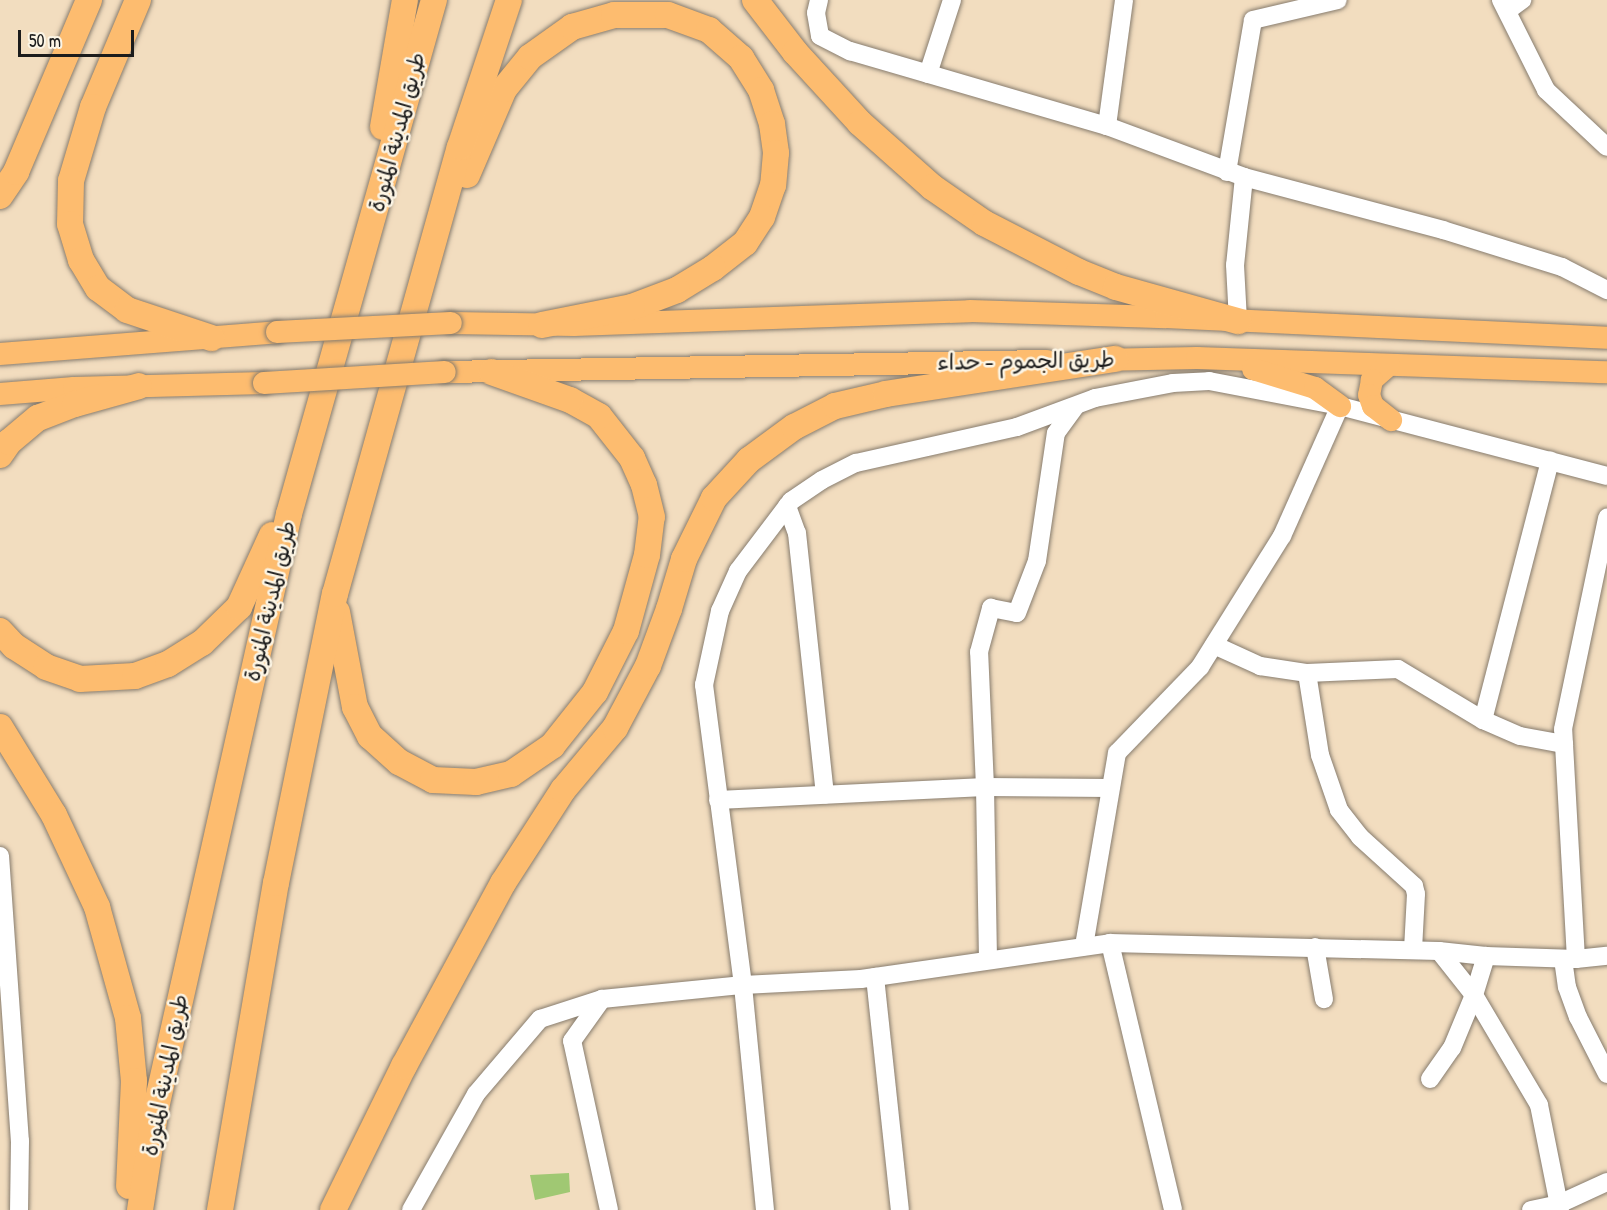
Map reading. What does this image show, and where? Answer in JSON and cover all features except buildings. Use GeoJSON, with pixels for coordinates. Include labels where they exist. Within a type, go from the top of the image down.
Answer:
{"type":"FeatureCollection","features":[{"type":"Feature","properties":{"kind":"highway"},"geometry":{"type":"LineString","coordinates":[[0,196],[16,172],[41,108],[89,0]]}},
{"type":"Feature","properties":{"kind":"highway"},"geometry":{"type":"LineString","coordinates":[[138,0],[93,107],[71,181],[70,224],[81,260],[98,288],[127,310],[211,338]]}},
{"type":"Feature","properties":{"kind":"highway"},"geometry":{"type":"LineString","coordinates":[[351,299],[405,0]]}},
{"type":"Feature","properties":{"kind":"highway","name":"طريق المدينة المنورة"},"geometry":{"type":"LineString","coordinates":[[140,1210],[156,1108],[289,514],[434,0]]}},
{"type":"Feature","properties":{"kind":"highway"},"geometry":{"type":"LineString","coordinates":[[220,1210],[276,883],[335,594],[460,147],[509,0]]}},
{"type":"Feature","properties":{"kind":"highway"},"geometry":{"type":"LineString","coordinates":[[755,0],[795,52],[860,123],[932,187],[984,223],[1079,272],[1116,287],[1238,321]]}},
{"type":"Feature","properties":{"kind":"highway"},"geometry":{"type":"LineString","coordinates":[[427,266],[504,89],[530,57],[572,27],[615,15],[668,15],[709,30],[741,58],[760,90],[772,124],[776,153],[773,185],[762,217],[745,243],[713,268],[677,291],[632,308],[542,325]]}},
{"type":"Feature","properties":{"kind":"highway"},"geometry":{"type":"LineString","coordinates":[[333,1210],[404,1066],[503,883],[563,790],[615,728],[648,666],[684,559],[714,498],[749,460],[794,427],[835,406],[886,394],[1115,359]]}},
{"type":"Feature","properties":{"kind":"highway"},"geometry":{"type":"LineString","coordinates":[[335,594],[355,707],[370,736],[399,762],[433,780],[476,782],[511,774],[552,746],[595,692],[626,630],[647,555],[652,517],[644,485],[632,458],[599,416],[570,400],[492,372]]}},
{"type":"Feature","properties":{"kind":"highway"},"geometry":{"type":"LineString","coordinates":[[0,455],[9,442],[38,418],[75,404],[139,386]]}},
{"type":"Feature","properties":{"kind":"highway"},"geometry":{"type":"LineString","coordinates":[[0,631],[14,646],[46,667],[80,679],[135,676],[168,664],[202,643],[239,607],[303,464]]}},
{"type":"Feature","properties":{"kind":"highway"},"geometry":{"type":"LineString","coordinates":[[0,727],[54,815],[97,907],[128,1018],[134,1081],[128,1210]]}},
{"type":"Feature","properties":{"kind":"main road","name":"طريق الجموم - حداء"},"geometry":{"type":"LineString","coordinates":[[0,354],[277,332],[451,323],[542,325],[970,311],[1607,338]]}},
{"type":"Feature","properties":{"kind":"main road","name":"طريق الجموم - حداء"},"geometry":{"type":"LineString","coordinates":[[0,394],[445,372],[1115,359],[1214,359],[1607,372]]}},
{"type":"Feature","properties":{"kind":"main road"},"geometry":{"type":"LineString","coordinates":[[1214,359],[1315,388],[1340,406]]}},
{"type":"Feature","properties":{"kind":"main road"},"geometry":{"type":"LineString","coordinates":[[1389,365],[1372,380],[1369,395],[1373,406],[1391,420]]}},
{"type":"Feature","properties":{"kind":"street"},"geometry":{"type":"LineString","coordinates":[[819,0],[816,13],[820,36],[850,51],[1107,126],[1235,175],[1443,230],[1562,267],[1607,290]]}},
{"type":"Feature","properties":{"kind":"street"},"geometry":{"type":"LineString","coordinates":[[928,74],[952,0]]}},
{"type":"Feature","properties":{"kind":"street"},"geometry":{"type":"LineString","coordinates":[[1107,126],[1124,0]]}},
{"type":"Feature","properties":{"kind":"street"},"geometry":{"type":"LineString","coordinates":[[1238,321],[1234,266],[1235,175],[1253,20],[1338,0]]}},
{"type":"Feature","properties":{"kind":"street"},"geometry":{"type":"LineString","coordinates":[[1522,0],[1504,5],[1546,90],[1607,147]]}},
{"type":"Feature","properties":{"kind":"street"},"geometry":{"type":"LineString","coordinates":[[765,1210],[743,986],[704,685],[720,611],[738,571],[787,506],[822,480],[856,464],[1017,427],[1095,398],[1173,383],[1209,381],[1340,406],[1607,476]]}},
{"type":"Feature","properties":{"kind":"street"},"geometry":{"type":"LineString","coordinates":[[1084,946],[1117,753],[1200,667],[1282,536],[1340,406]]}},
{"type":"Feature","properties":{"kind":"street"},"geometry":{"type":"LineString","coordinates":[[988,959],[985,787],[979,652],[991,608],[1017,613],[1037,561],[1056,433],[1075,407]]}},
{"type":"Feature","properties":{"kind":"street"},"geometry":{"type":"LineString","coordinates":[[1484,720],[1550,461]]}},
{"type":"Feature","properties":{"kind":"street"},"geometry":{"type":"LineString","coordinates":[[787,506],[797,533],[825,795]]}},
{"type":"Feature","properties":{"kind":"street"},"geometry":{"type":"LineString","coordinates":[[1607,518],[1578,648],[1563,729],[1570,959],[1567,987],[1578,1017],[1607,1074]]}},
{"type":"Feature","properties":{"kind":"street"},"geometry":{"type":"LineString","coordinates":[[1214,645],[1260,666],[1307,673],[1398,669],[1484,720],[1520,736],[1564,744]]}},
{"type":"Feature","properties":{"kind":"street"},"geometry":{"type":"LineString","coordinates":[[1307,673],[1320,755],[1339,810],[1360,837],[1414,886],[1413,950]]}},
{"type":"Feature","properties":{"kind":"street"},"geometry":{"type":"LineString","coordinates":[[718,800],[985,787],[1110,788]]}},
{"type":"Feature","properties":{"kind":"street"},"geometry":{"type":"LineString","coordinates":[[0,856],[20,1141],[19,1210]]}},
{"type":"Feature","properties":{"kind":"street"},"geometry":{"type":"LineString","coordinates":[[411,1210],[476,1094],[540,1019],[602,999],[875,976],[1110,943],[1413,950],[1486,956],[1570,959],[1607,956]]}},
{"type":"Feature","properties":{"kind":"street"},"geometry":{"type":"LineString","coordinates":[[1110,943],[1173,1210]]}},
{"type":"Feature","properties":{"kind":"street"},"geometry":{"type":"LineString","coordinates":[[1315,947],[1324,999]]}},
{"type":"Feature","properties":{"kind":"street"},"geometry":{"type":"LineString","coordinates":[[1439,951],[1474,995],[1539,1105],[1560,1207]]}},
{"type":"Feature","properties":{"kind":"street"},"geometry":{"type":"LineString","coordinates":[[1430,1079],[1452,1048],[1474,995],[1486,956]]}},
{"type":"Feature","properties":{"kind":"street"},"geometry":{"type":"LineString","coordinates":[[875,976],[900,1210]]}},
{"type":"Feature","properties":{"kind":"street"},"geometry":{"type":"LineString","coordinates":[[602,999],[572,1041],[609,1210]]}},
{"type":"Feature","properties":{"kind":"street"},"geometry":{"type":"LineString","coordinates":[[1531,1210],[1560,1207],[1607,1182]]}},
{"type":"Feature","properties":{"kind":"green space"},"geometry":{"type":"Polygon","coordinates":[[[569,1173],[570,1192],[535,1200],[530,1175],[569,1173]]]}}]}
